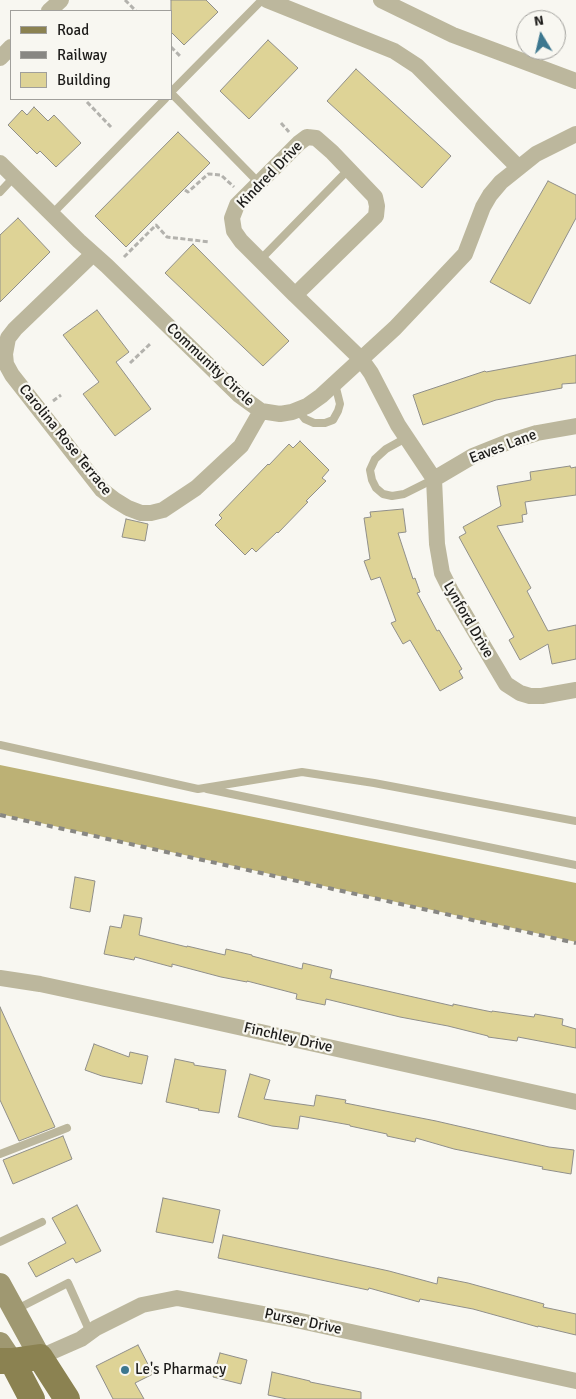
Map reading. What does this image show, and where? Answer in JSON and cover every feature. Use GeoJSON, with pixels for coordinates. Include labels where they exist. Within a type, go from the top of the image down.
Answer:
{"type":"FeatureCollection","features":[{"type":"Feature","properties":{"kind":"main road"},"geometry":{"type":"LineString","coordinates":[[0,1284],[40,1356],[67,1399]]}},
{"type":"Feature","properties":{"kind":"main road"},"geometry":{"type":"LineString","coordinates":[[4,1355],[40,1356]]}},
{"type":"Feature","properties":{"kind":"main road"},"geometry":{"type":"LineString","coordinates":[[4,1355],[32,1399]]}},
{"type":"Feature","properties":{"kind":"street"},"geometry":{"type":"LineString","coordinates":[[50,10],[61,0]]}},
{"type":"Feature","properties":{"kind":"street"},"geometry":{"type":"LineString","coordinates":[[267,0],[394,51],[417,66],[500,146],[518,167]]}},
{"type":"Feature","properties":{"kind":"street"},"geometry":{"type":"LineString","coordinates":[[381,0],[452,35],[576,81]]}},
{"type":"Feature","properties":{"kind":"street"},"geometry":{"type":"LineString","coordinates":[[0,58],[10,48]]}},
{"type":"Feature","properties":{"kind":"street","name":"Community Circle"},"geometry":{"type":"LineString","coordinates":[[0,163],[239,395],[261,411],[280,414],[307,406],[335,384],[395,328],[465,254],[483,207],[501,182],[536,154],[576,134]]}},
{"type":"Feature","properties":{"kind":"street","name":"Kindred Drive"},"geometry":{"type":"LineString","coordinates":[[295,295],[376,216],[377,206],[375,197],[349,170],[316,138],[307,137],[237,205],[232,218],[234,231],[241,241],[295,295],[361,358],[371,373],[398,425],[434,479]]}},
{"type":"Feature","properties":{"kind":"street","name":"Carolina Rose Terrace"},"geometry":{"type":"LineString","coordinates":[[93,254],[15,329],[8,338],[5,354],[6,364],[12,376],[102,490],[128,508],[141,513],[163,510],[196,488],[241,446],[261,411]]}},
{"type":"Feature","properties":{"kind":"street","name":"Eaves Lane"},"geometry":{"type":"LineString","coordinates":[[434,479],[474,456],[508,442],[537,433],[576,426]]}},
{"type":"Feature","properties":{"kind":"street","name":"Lynford Drive"},"geometry":{"type":"LineString","coordinates":[[434,479],[437,544],[442,574],[506,684],[520,693],[530,696],[542,696],[576,690]]}},
{"type":"Feature","properties":{"kind":"street","name":"Finchley Drive"},"geometry":{"type":"LineString","coordinates":[[0,978],[40,984],[576,1102]]}},
{"type":"Feature","properties":{"kind":"street","name":"Purser Drive"},"geometry":{"type":"LineString","coordinates":[[40,1356],[81,1339],[90,1332],[142,1304],[170,1298],[189,1298],[576,1381]]}},
{"type":"Feature","properties":{"kind":"lane"},"geometry":{"type":"LineString","coordinates":[[172,92],[262,0]]}},
{"type":"Feature","properties":{"kind":"lane"},"geometry":{"type":"LineString","coordinates":[[172,94],[259,183]]}},
{"type":"Feature","properties":{"kind":"lane"},"geometry":{"type":"LineString","coordinates":[[52,214],[164,100]]}},
{"type":"Feature","properties":{"kind":"lane"},"geometry":{"type":"LineString","coordinates":[[260,260],[349,170]]}},
{"type":"Feature","properties":{"kind":"lane"},"geometry":{"type":"LineString","coordinates":[[0,192],[14,177]]}},
{"type":"Feature","properties":{"kind":"lane"},"geometry":{"type":"LineString","coordinates":[[298,410],[305,419],[314,423],[324,423],[332,420],[340,404],[335,384]]}},
{"type":"Feature","properties":{"kind":"lane"},"geometry":{"type":"LineString","coordinates":[[406,438],[386,449],[375,459],[370,470],[376,488],[383,494],[398,495],[434,479]]}},
{"type":"Feature","properties":{"kind":"lane"},"geometry":{"type":"LineString","coordinates":[[0,745],[188,787],[203,788],[576,865]]}},
{"type":"Feature","properties":{"kind":"lane"},"geometry":{"type":"LineString","coordinates":[[203,788],[302,772],[374,783],[576,821]]}},
{"type":"Feature","properties":{"kind":"lane"},"geometry":{"type":"LineString","coordinates":[[0,1154],[67,1128]]}},
{"type":"Feature","properties":{"kind":"lane"},"geometry":{"type":"LineString","coordinates":[[0,1242],[42,1222]]}},
{"type":"Feature","properties":{"kind":"lane"},"geometry":{"type":"LineString","coordinates":[[16,1310],[68,1284],[90,1332]]}},
{"type":"Feature","properties":{"kind":"path"},"geometry":{"type":"LineString","coordinates":[[125,0],[135,10]]}},
{"type":"Feature","properties":{"kind":"path"},"geometry":{"type":"LineString","coordinates":[[172,48],[181,57]]}},
{"type":"Feature","properties":{"kind":"path"},"geometry":{"type":"LineString","coordinates":[[87,102],[111,127]]}},
{"type":"Feature","properties":{"kind":"path"},"geometry":{"type":"LineString","coordinates":[[186,190],[188,192],[208,174],[221,175],[237,190]]}},
{"type":"Feature","properties":{"kind":"path"},"geometry":{"type":"LineString","coordinates":[[124,257],[156,225],[167,237],[210,242]]}},
{"type":"Feature","properties":{"kind":"path"},"geometry":{"type":"LineString","coordinates":[[130,363],[150,344]]}},
{"type":"Feature","properties":{"kind":"shaded area"},"geometry":{"type":"Polygon","coordinates":[[[0,765],[576,883],[576,942],[0,814],[0,765]]]}},
{"type":"Feature","properties":{"kind":"building"},"geometry":{"type":"Polygon","coordinates":[[[171,0],[206,0],[218,12],[184,45],[172,33],[171,0]]]}},
{"type":"Feature","properties":{"kind":"building"},"geometry":{"type":"Polygon","coordinates":[[[268,40],[298,68],[249,119],[220,91],[268,40]]]}},
{"type":"Feature","properties":{"kind":"building"},"geometry":{"type":"Polygon","coordinates":[[[356,69],[451,156],[422,188],[327,101],[356,69]]]}},
{"type":"Feature","properties":{"kind":"building"},"geometry":{"type":"Polygon","coordinates":[[[34,107],[48,121],[54,115],[81,143],[56,167],[40,151],[37,154],[8,125],[22,110],[27,115],[34,107]]]}},
{"type":"Feature","properties":{"kind":"building"},"geometry":{"type":"Polygon","coordinates":[[[178,132],[210,163],[126,247],[95,216],[178,132]]]}},
{"type":"Feature","properties":{"kind":"building"},"geometry":{"type":"Polygon","coordinates":[[[548,181],[576,195],[576,218],[530,304],[490,282],[548,181]]]}},
{"type":"Feature","properties":{"kind":"building"},"geometry":{"type":"Polygon","coordinates":[[[18,218],[50,252],[0,302],[0,235],[18,218]]]}},
{"type":"Feature","properties":{"kind":"building"},"geometry":{"type":"Polygon","coordinates":[[[193,244],[289,341],[263,366],[165,273],[193,244]]]}},
{"type":"Feature","properties":{"kind":"building"},"geometry":{"type":"Polygon","coordinates":[[[97,310],[129,352],[116,362],[151,409],[115,436],[83,394],[99,382],[63,335],[97,310]]]}},
{"type":"Feature","properties":{"kind":"building"},"geometry":{"type":"Polygon","coordinates":[[[576,355],[576,383],[562,384],[562,388],[496,400],[423,425],[413,395],[485,371],[576,355]]]}},
{"type":"Feature","properties":{"kind":"building"},"geometry":{"type":"Polygon","coordinates":[[[300,441],[329,470],[322,478],[326,481],[278,533],[256,552],[252,548],[245,555],[215,525],[222,518],[219,515],[289,444],[293,448],[300,441]]]}},
{"type":"Feature","properties":{"kind":"building"},"geometry":{"type":"Polygon","coordinates":[[[570,466],[571,468],[576,467],[576,495],[525,502],[527,514],[522,515],[523,522],[497,526],[531,588],[527,591],[548,631],[576,625],[576,659],[552,664],[548,644],[520,660],[509,640],[514,637],[459,537],[466,533],[463,527],[501,506],[497,486],[531,480],[530,472],[570,466]]]}},
{"type":"Feature","properties":{"kind":"building"},"geometry":{"type":"Polygon","coordinates":[[[403,509],[406,532],[398,533],[413,579],[415,578],[420,592],[417,593],[437,631],[439,630],[462,669],[459,671],[463,678],[440,691],[410,640],[403,644],[391,623],[396,621],[380,577],[371,580],[364,561],[370,559],[364,518],[371,517],[370,512],[403,509]]]}},
{"type":"Feature","properties":{"kind":"building"},"geometry":{"type":"Polygon","coordinates":[[[126,519],[148,524],[145,541],[122,537],[126,519]]]}},
{"type":"Feature","properties":{"kind":"building"},"geometry":{"type":"Polygon","coordinates":[[[75,877],[95,881],[90,912],[70,908],[75,877]]]}},
{"type":"Feature","properties":{"kind":"building"},"geometry":{"type":"Polygon","coordinates":[[[124,915],[142,918],[139,935],[187,947],[225,955],[226,949],[302,969],[303,963],[332,970],[330,978],[453,1006],[453,1004],[492,1012],[534,1017],[535,1014],[563,1019],[562,1025],[576,1029],[576,1048],[518,1037],[517,1041],[488,1037],[448,1026],[400,1017],[326,999],[325,1005],[296,999],[297,994],[247,981],[221,977],[172,964],[172,967],[135,957],[134,960],[104,954],[110,926],[121,928],[124,915]]]}},
{"type":"Feature","properties":{"kind":"building"},"geometry":{"type":"Polygon","coordinates":[[[0,1007],[55,1127],[19,1141],[0,1100],[0,1007]]]}},
{"type":"Feature","properties":{"kind":"building"},"geometry":{"type":"Polygon","coordinates":[[[94,1044],[129,1057],[130,1052],[148,1056],[142,1084],[102,1076],[85,1070],[94,1044]]]}},
{"type":"Feature","properties":{"kind":"building"},"geometry":{"type":"Polygon","coordinates":[[[175,1059],[194,1063],[194,1065],[226,1070],[219,1113],[166,1102],[175,1059]]]}},
{"type":"Feature","properties":{"kind":"building"},"geometry":{"type":"Polygon","coordinates":[[[250,1074],[270,1080],[264,1099],[314,1106],[316,1095],[346,1100],[345,1103],[436,1121],[549,1147],[574,1150],[571,1174],[454,1149],[416,1138],[415,1142],[350,1125],[300,1116],[298,1129],[272,1126],[238,1117],[250,1074]]]}},
{"type":"Feature","properties":{"kind":"building"},"geometry":{"type":"Polygon","coordinates":[[[63,1136],[72,1159],[13,1184],[3,1160],[63,1136]]]}},
{"type":"Feature","properties":{"kind":"building"},"geometry":{"type":"Polygon","coordinates":[[[163,1198],[220,1210],[213,1243],[156,1232],[163,1198]]]}},
{"type":"Feature","properties":{"kind":"building"},"geometry":{"type":"Polygon","coordinates":[[[77,1205],[101,1251],[76,1263],[73,1258],[36,1277],[28,1263],[66,1243],[52,1218],[77,1205]]]}},
{"type":"Feature","properties":{"kind":"building"},"geometry":{"type":"Polygon","coordinates":[[[223,1235],[389,1271],[437,1284],[438,1277],[468,1283],[544,1304],[543,1307],[576,1314],[576,1335],[538,1327],[473,1309],[420,1299],[419,1302],[369,1288],[368,1290],[218,1258],[223,1235]]]}},
{"type":"Feature","properties":{"kind":"building","name":"Le's Pharmacy"},"geometry":{"type":"Polygon","coordinates":[[[138,1345],[153,1374],[135,1383],[144,1399],[113,1399],[96,1366],[138,1345]]]}},
{"type":"Feature","properties":{"kind":"building"},"geometry":{"type":"Polygon","coordinates":[[[220,1353],[247,1360],[241,1384],[213,1377],[220,1353]]]}},
{"type":"Feature","properties":{"kind":"building"},"geometry":{"type":"Polygon","coordinates":[[[272,1372],[361,1392],[361,1399],[287,1399],[268,1395],[272,1372]]]}},
{"type":"Feature","properties":{"kind":"railway"},"geometry":{"type":"LineString","coordinates":[[0,815],[576,943]]}},
{"type":"Feature","properties":{"kind":"place","name":"Le's Pharmacy"},"geometry":{"type":"Point","coordinates":[125,1370]}}]}
